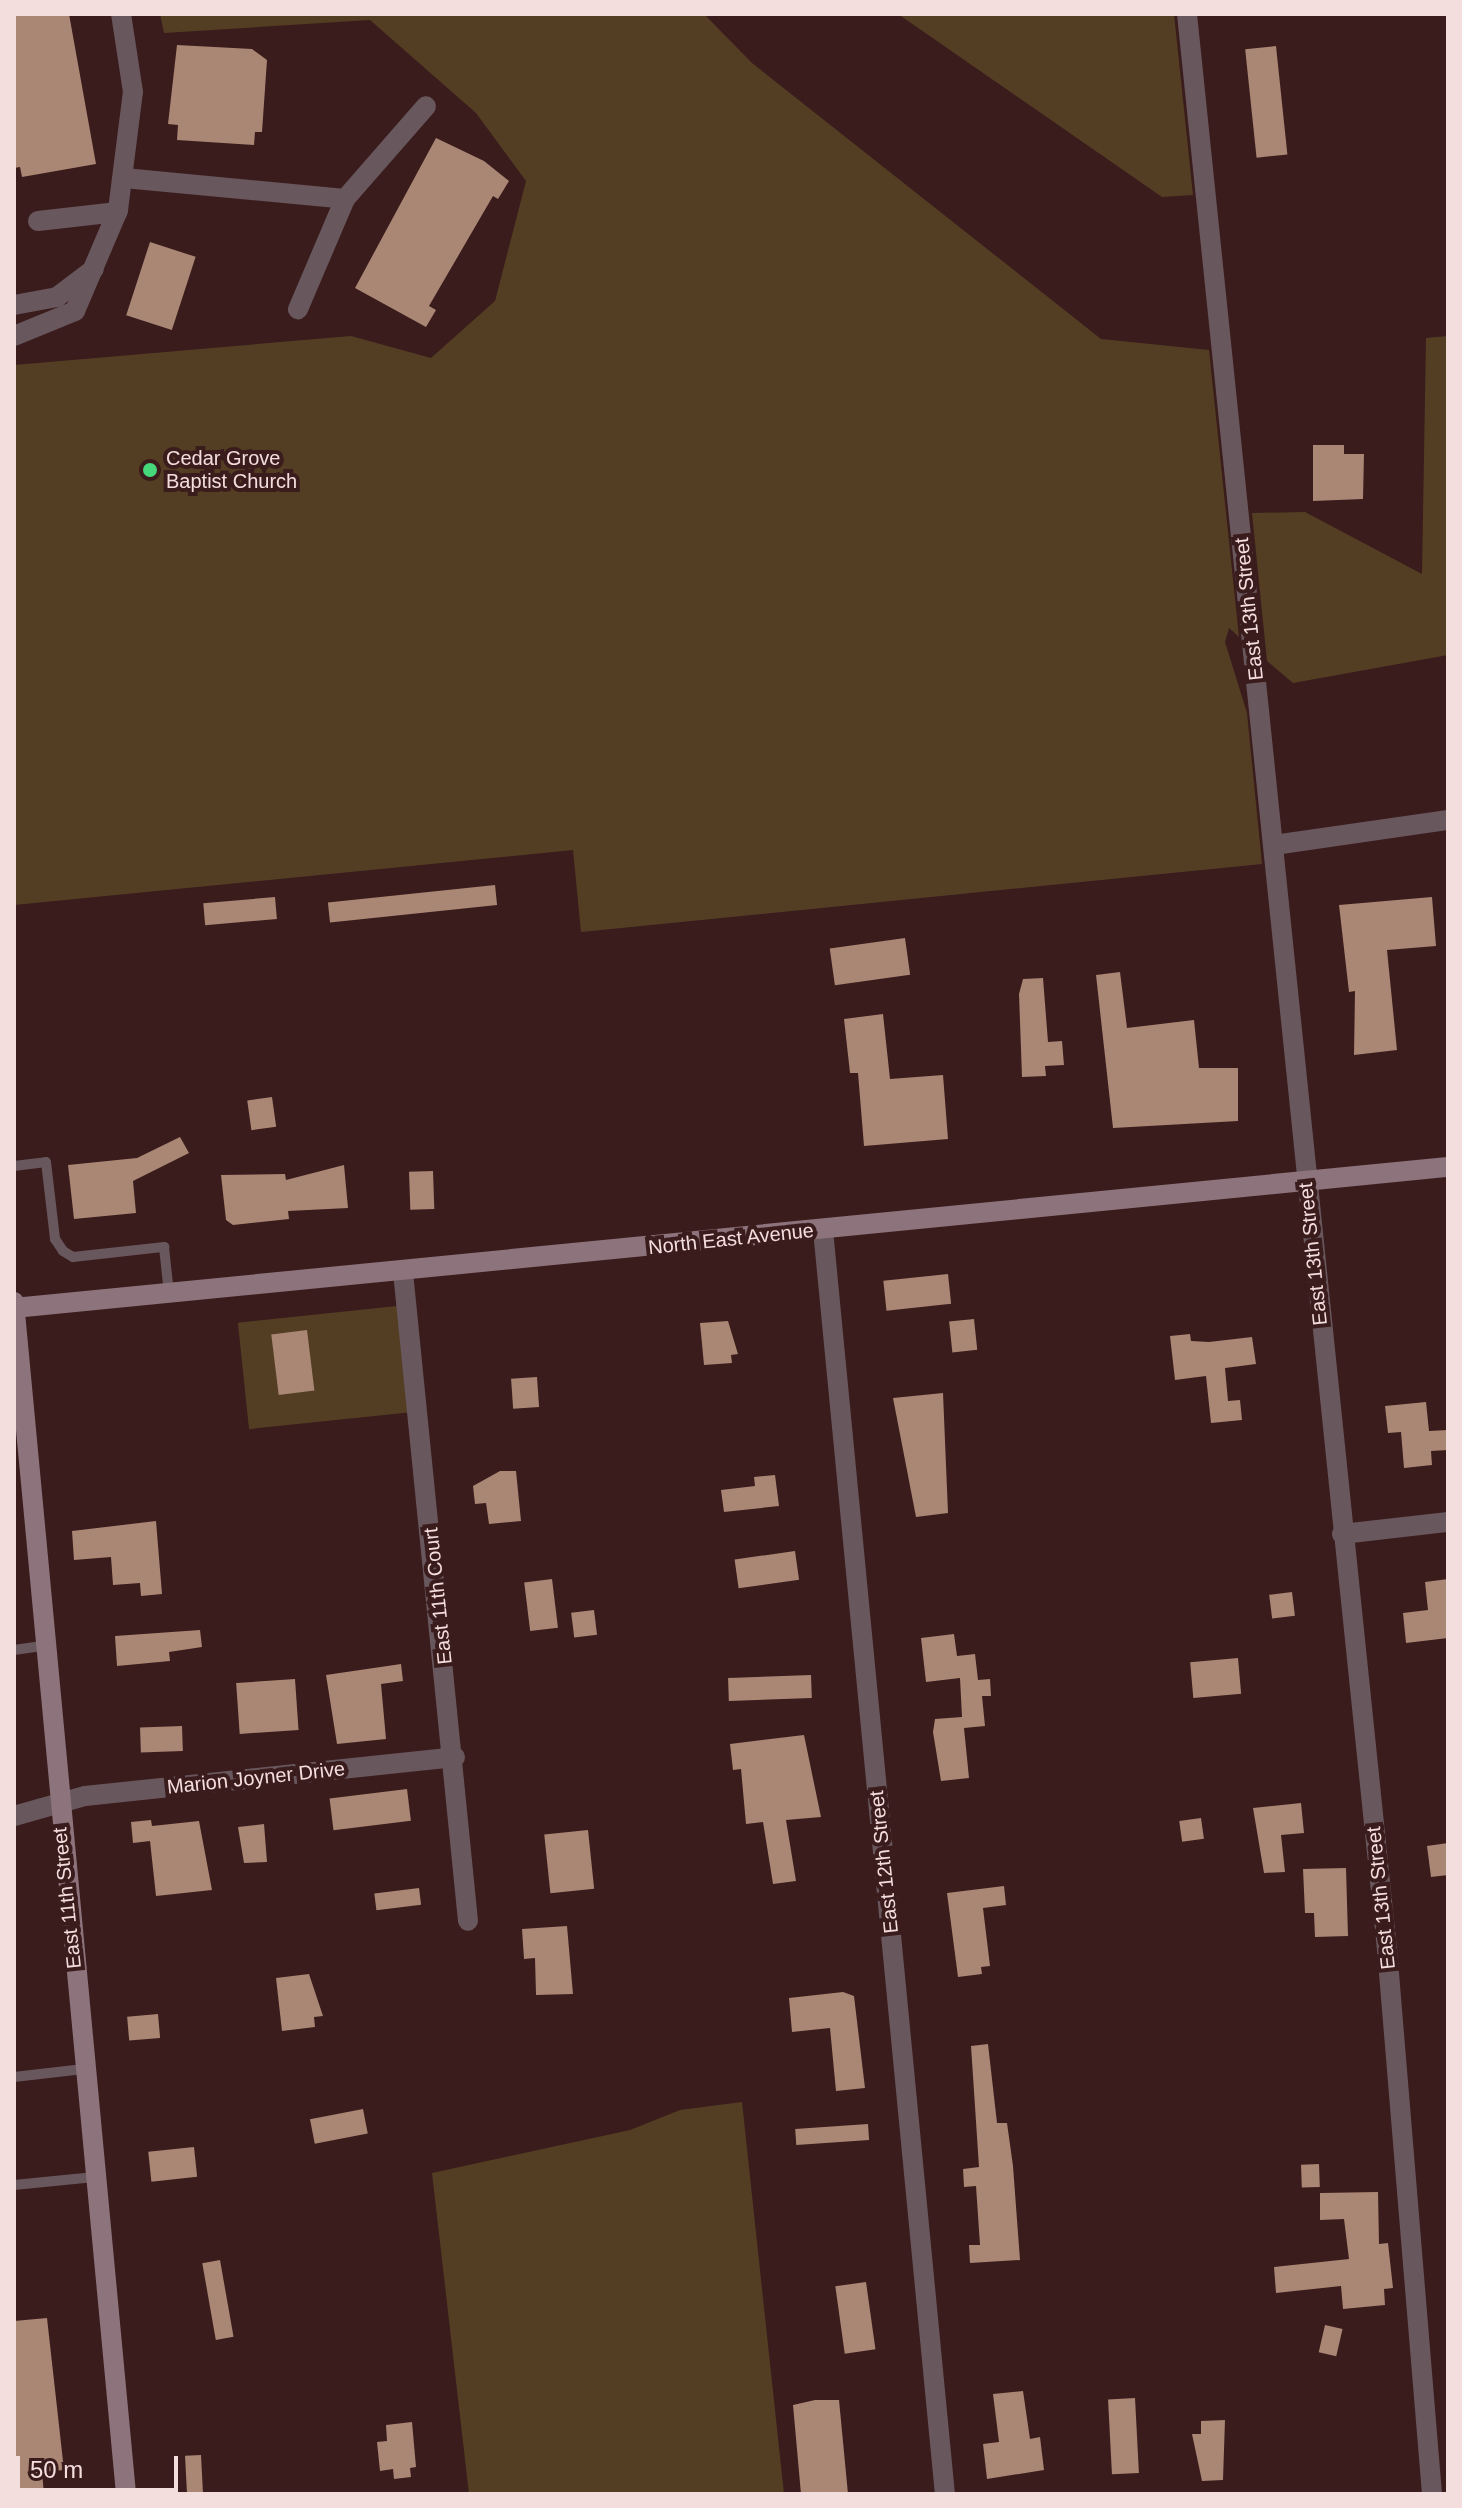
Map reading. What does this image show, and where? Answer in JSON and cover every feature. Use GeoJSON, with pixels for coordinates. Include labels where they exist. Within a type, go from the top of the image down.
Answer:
{"type":"FeatureCollection","features":[{"type":"Feature","properties":{"kind":"main road","name":"North East Avenue"},"geometry":{"type":"LineString","coordinates":[[14,1308],[1448,1167]]}},
{"type":"Feature","properties":{"kind":"main road","name":"East 11th Street"},"geometry":{"type":"LineString","coordinates":[[14,1302],[58,1805],[126,2494]]}},
{"type":"Feature","properties":{"kind":"street"},"geometry":{"type":"LineString","coordinates":[[14,336],[75,311],[97,266],[117,212],[124,178],[133,92],[121,14]]}},
{"type":"Feature","properties":{"kind":"street","name":"East 13th Street"},"geometry":{"type":"LineString","coordinates":[[1187,14],[1387,1949],[1432,2494]]}},
{"type":"Feature","properties":{"kind":"street"},"geometry":{"type":"LineString","coordinates":[[298,309],[345,199],[426,106]]}},
{"type":"Feature","properties":{"kind":"street"},"geometry":{"type":"LineString","coordinates":[[124,178],[345,199]]}},
{"type":"Feature","properties":{"kind":"street"},"geometry":{"type":"LineString","coordinates":[[38,221],[117,212]]}},
{"type":"Feature","properties":{"kind":"street"},"geometry":{"type":"LineString","coordinates":[[14,305],[57,297],[97,266]]}},
{"type":"Feature","properties":{"kind":"street"},"geometry":{"type":"LineString","coordinates":[[1274,845],[1448,820]]}},
{"type":"Feature","properties":{"kind":"street","name":"East 12th Street"},"geometry":{"type":"LineString","coordinates":[[823,1230],[945,2494]]}},
{"type":"Feature","properties":{"kind":"street","name":"East 11th Court"},"geometry":{"type":"LineString","coordinates":[[403,1272],[455,1757],[468,1921]]}},
{"type":"Feature","properties":{"kind":"street"},"geometry":{"type":"LineString","coordinates":[[1342,1534],[1448,1522]]}},
{"type":"Feature","properties":{"kind":"street","name":"Marion Joyner Drive"},"geometry":{"type":"LineString","coordinates":[[14,1816],[85,1796],[455,1757]]}},
{"type":"Feature","properties":{"kind":"lane"},"geometry":{"type":"LineString","coordinates":[[14,1166],[46,1162],[55,1239],[63,1251],[73,1257],[164,1247],[169,1294]]}},
{"type":"Feature","properties":{"kind":"lane"},"geometry":{"type":"LineString","coordinates":[[14,1650],[44,1646]]}},
{"type":"Feature","properties":{"kind":"lane"},"geometry":{"type":"LineString","coordinates":[[14,2077],[84,2069]]}},
{"type":"Feature","properties":{"kind":"lane"},"geometry":{"type":"LineString","coordinates":[[14,2185],[95,2177]]}},
{"type":"Feature","properties":{"kind":"shaded area"},"geometry":{"type":"Polygon","coordinates":[[[160,14],[704,14],[752,63],[1101,339],[1209,350],[1239,637],[1229,628],[1225,642],[1247,713],[1262,864],[581,932],[573,850],[14,905],[14,365],[351,336],[431,358],[495,301],[526,181],[476,113],[370,20],[164,33],[160,14]]]}},
{"type":"Feature","properties":{"kind":"shaded area"},"geometry":{"type":"Polygon","coordinates":[[[898,14],[1174,14],[1193,195],[1162,197],[898,14]]]}},
{"type":"Feature","properties":{"kind":"shaded area"},"geometry":{"type":"Polygon","coordinates":[[[1448,336],[1448,655],[1293,683],[1267,661],[1252,513],[1305,512],[1422,574],[1426,338],[1448,336]]]}},
{"type":"Feature","properties":{"kind":"shaded area"},"geometry":{"type":"Polygon","coordinates":[[[397,1306],[408,1412],[249,1429],[238,1323],[397,1306]]]}},
{"type":"Feature","properties":{"kind":"shaded area"},"geometry":{"type":"Polygon","coordinates":[[[742,2102],[784,2494],[469,2494],[432,2173],[630,2130],[680,2110],[742,2102]]]}},
{"type":"Feature","properties":{"kind":"building"},"geometry":{"type":"Polygon","coordinates":[[[14,14],[69,14],[96,164],[22,177],[20,167],[14,168],[14,14]]]}},
{"type":"Feature","properties":{"kind":"building"},"geometry":{"type":"Polygon","coordinates":[[[177,45],[252,49],[267,60],[262,132],[255,132],[254,145],[177,140],[178,125],[168,124],[177,45]]]}},
{"type":"Feature","properties":{"kind":"building"},"geometry":{"type":"Polygon","coordinates":[[[1276,46],[1287,154],[1257,158],[1245,49],[1276,46]]]}},
{"type":"Feature","properties":{"kind":"building"},"geometry":{"type":"Polygon","coordinates":[[[436,138],[484,161],[509,181],[498,199],[493,196],[429,306],[436,310],[426,327],[355,288],[436,138]]]}},
{"type":"Feature","properties":{"kind":"building"},"geometry":{"type":"Polygon","coordinates":[[[150,242],[196,257],[172,330],[126,315],[150,242]]]}},
{"type":"Feature","properties":{"kind":"building"},"geometry":{"type":"Polygon","coordinates":[[[1313,445],[1344,445],[1344,454],[1364,454],[1363,499],[1313,501],[1313,445]]]}},
{"type":"Feature","properties":{"kind":"building"},"geometry":{"type":"Polygon","coordinates":[[[495,885],[497,905],[330,922],[328,903],[495,885]]]}},
{"type":"Feature","properties":{"kind":"building"},"geometry":{"type":"Polygon","coordinates":[[[275,897],[277,919],[205,925],[203,903],[275,897]]]}},
{"type":"Feature","properties":{"kind":"building"},"geometry":{"type":"Polygon","coordinates":[[[1432,897],[1436,946],[1387,950],[1397,1050],[1354,1055],[1355,991],[1349,992],[1339,905],[1432,897]]]}},
{"type":"Feature","properties":{"kind":"building"},"geometry":{"type":"Polygon","coordinates":[[[905,938],[910,975],[835,985],[830,949],[905,938]]]}},
{"type":"Feature","properties":{"kind":"building"},"geometry":{"type":"Polygon","coordinates":[[[1120,972],[1127,1028],[1194,1020],[1199,1068],[1238,1068],[1238,1121],[1113,1128],[1096,975],[1120,972]]]}},
{"type":"Feature","properties":{"kind":"building"},"geometry":{"type":"Polygon","coordinates":[[[1043,978],[1048,1042],[1062,1041],[1064,1065],[1045,1066],[1046,1076],[1022,1077],[1019,994],[1023,979],[1043,978]]]}},
{"type":"Feature","properties":{"kind":"building"},"geometry":{"type":"Polygon","coordinates":[[[883,1014],[890,1079],[943,1075],[948,1139],[864,1146],[858,1073],[850,1073],[844,1019],[883,1014]]]}},
{"type":"Feature","properties":{"kind":"building"},"geometry":{"type":"Polygon","coordinates":[[[272,1097],[276,1127],[251,1130],[247,1100],[272,1097]]]}},
{"type":"Feature","properties":{"kind":"building"},"geometry":{"type":"Polygon","coordinates":[[[180,1137],[189,1153],[133,1181],[136,1213],[74,1219],[68,1165],[137,1158],[180,1137]]]}},
{"type":"Feature","properties":{"kind":"building"},"geometry":{"type":"Polygon","coordinates":[[[344,1165],[348,1208],[288,1211],[289,1219],[233,1225],[226,1220],[221,1175],[285,1174],[286,1180],[344,1165]]]}},
{"type":"Feature","properties":{"kind":"building"},"geometry":{"type":"Polygon","coordinates":[[[433,1171],[434,1209],[410,1210],[409,1172],[433,1171]]]}},
{"type":"Feature","properties":{"kind":"building"},"geometry":{"type":"Polygon","coordinates":[[[948,1274],[951,1304],[886,1311],[883,1281],[948,1274]]]}},
{"type":"Feature","properties":{"kind":"building"},"geometry":{"type":"Polygon","coordinates":[[[974,1319],[977,1350],[952,1352],[949,1322],[974,1319]]]}},
{"type":"Feature","properties":{"kind":"building"},"geometry":{"type":"Polygon","coordinates":[[[728,1321],[738,1354],[731,1355],[732,1363],[704,1365],[700,1323],[728,1321]]]}},
{"type":"Feature","properties":{"kind":"building"},"geometry":{"type":"Polygon","coordinates":[[[307,1330],[314,1391],[279,1395],[271,1334],[307,1330]]]}},
{"type":"Feature","properties":{"kind":"building"},"geometry":{"type":"Polygon","coordinates":[[[1190,1334],[1191,1341],[1209,1342],[1252,1337],[1256,1364],[1225,1368],[1228,1401],[1240,1400],[1242,1420],[1211,1423],[1206,1376],[1175,1380],[1170,1336],[1190,1334]]]}},
{"type":"Feature","properties":{"kind":"building"},"geometry":{"type":"Polygon","coordinates":[[[537,1377],[539,1407],[513,1409],[511,1379],[537,1377]]]}},
{"type":"Feature","properties":{"kind":"building"},"geometry":{"type":"Polygon","coordinates":[[[943,1393],[948,1513],[916,1517],[893,1398],[943,1393]]]}},
{"type":"Feature","properties":{"kind":"building"},"geometry":{"type":"Polygon","coordinates":[[[1426,1402],[1429,1431],[1448,1430],[1448,1450],[1431,1451],[1432,1465],[1404,1468],[1401,1432],[1388,1433],[1385,1406],[1426,1402]]]}},
{"type":"Feature","properties":{"kind":"building"},"geometry":{"type":"Polygon","coordinates":[[[500,1471],[516,1471],[521,1521],[489,1524],[486,1503],[475,1504],[473,1486],[500,1471]]]}},
{"type":"Feature","properties":{"kind":"building"},"geometry":{"type":"Polygon","coordinates":[[[775,1475],[779,1506],[724,1512],[721,1490],[755,1486],[754,1477],[775,1475]]]}},
{"type":"Feature","properties":{"kind":"building"},"geometry":{"type":"Polygon","coordinates":[[[156,1521],[162,1594],[141,1596],[140,1583],[113,1585],[111,1557],[74,1560],[72,1531],[156,1521]]]}},
{"type":"Feature","properties":{"kind":"building"},"geometry":{"type":"Polygon","coordinates":[[[795,1551],[799,1580],[739,1588],[735,1559],[795,1551]]]}},
{"type":"Feature","properties":{"kind":"building"},"geometry":{"type":"Polygon","coordinates":[[[552,1579],[558,1628],[530,1631],[524,1582],[552,1579]]]}},
{"type":"Feature","properties":{"kind":"building"},"geometry":{"type":"Polygon","coordinates":[[[1448,1579],[1448,1638],[1406,1643],[1403,1613],[1428,1610],[1425,1582],[1448,1579]]]}},
{"type":"Feature","properties":{"kind":"building"},"geometry":{"type":"Polygon","coordinates":[[[1292,1592],[1295,1616],[1272,1619],[1269,1595],[1292,1592]]]}},
{"type":"Feature","properties":{"kind":"building"},"geometry":{"type":"Polygon","coordinates":[[[594,1610],[597,1635],[574,1638],[571,1613],[594,1610]]]}},
{"type":"Feature","properties":{"kind":"building"},"geometry":{"type":"Polygon","coordinates":[[[200,1630],[202,1647],[169,1652],[170,1661],[117,1666],[115,1636],[200,1630]]]}},
{"type":"Feature","properties":{"kind":"building"},"geometry":{"type":"Polygon","coordinates":[[[954,1634],[957,1656],[975,1654],[978,1680],[990,1679],[991,1696],[982,1696],[985,1726],[964,1728],[969,1778],[941,1781],[933,1732],[935,1719],[962,1717],[960,1678],[926,1682],[921,1638],[954,1634]]]}},
{"type":"Feature","properties":{"kind":"building"},"geometry":{"type":"Polygon","coordinates":[[[1238,1658],[1241,1694],[1193,1698],[1190,1662],[1238,1658]]]}},
{"type":"Feature","properties":{"kind":"building"},"geometry":{"type":"Polygon","coordinates":[[[401,1664],[403,1681],[381,1684],[386,1739],[337,1744],[326,1675],[401,1664]]]}},
{"type":"Feature","properties":{"kind":"building"},"geometry":{"type":"Polygon","coordinates":[[[811,1675],[812,1698],[729,1701],[728,1678],[811,1675]]]}},
{"type":"Feature","properties":{"kind":"building"},"geometry":{"type":"Polygon","coordinates":[[[295,1679],[299,1730],[240,1734],[236,1683],[295,1679]]]}},
{"type":"Feature","properties":{"kind":"building"},"geometry":{"type":"Polygon","coordinates":[[[182,1726],[183,1751],[141,1752],[140,1727],[182,1726]]]}},
{"type":"Feature","properties":{"kind":"building"},"geometry":{"type":"Polygon","coordinates":[[[804,1735],[821,1817],[786,1820],[796,1881],[773,1884],[763,1822],[746,1824],[741,1769],[733,1770],[730,1744],[804,1735]]]}},
{"type":"Feature","properties":{"kind":"building"},"geometry":{"type":"Polygon","coordinates":[[[407,1789],[411,1821],[333,1830],[330,1799],[407,1789]]]}},
{"type":"Feature","properties":{"kind":"building"},"geometry":{"type":"Polygon","coordinates":[[[1301,1803],[1304,1833],[1281,1835],[1285,1872],[1264,1873],[1253,1808],[1301,1803]]]}},
{"type":"Feature","properties":{"kind":"building"},"geometry":{"type":"Polygon","coordinates":[[[1201,1818],[1204,1839],[1182,1842],[1179,1821],[1201,1818]]]}},
{"type":"Feature","properties":{"kind":"building"},"geometry":{"type":"Polygon","coordinates":[[[151,1820],[152,1826],[199,1821],[212,1890],[156,1896],[150,1841],[133,1843],[131,1822],[151,1820]]]}},
{"type":"Feature","properties":{"kind":"building"},"geometry":{"type":"Polygon","coordinates":[[[264,1824],[267,1862],[244,1863],[238,1827],[264,1824]]]}},
{"type":"Feature","properties":{"kind":"building"},"geometry":{"type":"Polygon","coordinates":[[[588,1830],[594,1889],[550,1893],[544,1835],[588,1830]]]}},
{"type":"Feature","properties":{"kind":"building"},"geometry":{"type":"Polygon","coordinates":[[[1448,1843],[1448,1875],[1431,1877],[1427,1846],[1448,1843]]]}},
{"type":"Feature","properties":{"kind":"building"},"geometry":{"type":"Polygon","coordinates":[[[1346,1868],[1348,1936],[1315,1937],[1314,1913],[1305,1913],[1303,1869],[1346,1868]]]}},
{"type":"Feature","properties":{"kind":"building"},"geometry":{"type":"Polygon","coordinates":[[[1004,1886],[1006,1905],[983,1908],[990,1966],[981,1967],[982,1974],[958,1977],[947,1893],[1004,1886]]]}},
{"type":"Feature","properties":{"kind":"building"},"geometry":{"type":"Polygon","coordinates":[[[419,1888],[421,1905],[376,1910],[374,1893],[419,1888]]]}},
{"type":"Feature","properties":{"kind":"building"},"geometry":{"type":"Polygon","coordinates":[[[567,1926],[573,1994],[536,1995],[535,1958],[524,1959],[522,1929],[567,1926]]]}},
{"type":"Feature","properties":{"kind":"building"},"geometry":{"type":"Polygon","coordinates":[[[309,1974],[323,2016],[314,2017],[315,2027],[282,2031],[276,1978],[309,1974]]]}},
{"type":"Feature","properties":{"kind":"building"},"geometry":{"type":"Polygon","coordinates":[[[843,1992],[854,1996],[865,2088],[836,2091],[830,2028],[792,2032],[789,1998],[843,1992]]]}},
{"type":"Feature","properties":{"kind":"building"},"geometry":{"type":"Polygon","coordinates":[[[158,2014],[160,2038],[129,2041],[127,2017],[158,2014]]]}},
{"type":"Feature","properties":{"kind":"building"},"geometry":{"type":"Polygon","coordinates":[[[988,2044],[997,2123],[1007,2123],[1020,2260],[970,2263],[969,2245],[980,2245],[976,2186],[964,2187],[963,2169],[979,2167],[971,2046],[988,2044]]]}},
{"type":"Feature","properties":{"kind":"building"},"geometry":{"type":"Polygon","coordinates":[[[363,2109],[368,2134],[315,2144],[310,2119],[363,2109]]]}},
{"type":"Feature","properties":{"kind":"building"},"geometry":{"type":"Polygon","coordinates":[[[868,2124],[869,2140],[796,2145],[795,2129],[868,2124]]]}},
{"type":"Feature","properties":{"kind":"building"},"geometry":{"type":"Polygon","coordinates":[[[194,2147],[197,2177],[151,2182],[148,2152],[194,2147]]]}},
{"type":"Feature","properties":{"kind":"building"},"geometry":{"type":"Polygon","coordinates":[[[1319,2164],[1320,2187],[1302,2188],[1301,2165],[1319,2164]]]}},
{"type":"Feature","properties":{"kind":"building"},"geometry":{"type":"Polygon","coordinates":[[[1378,2192],[1379,2244],[1388,2243],[1393,2288],[1384,2289],[1385,2305],[1343,2309],[1341,2286],[1276,2293],[1274,2267],[1349,2259],[1344,2219],[1320,2220],[1320,2193],[1378,2192]]]}},
{"type":"Feature","properties":{"kind":"building"},"geometry":{"type":"Polygon","coordinates":[[[220,2260],[234,2337],[216,2340],[202,2263],[220,2260]]]}},
{"type":"Feature","properties":{"kind":"building"},"geometry":{"type":"Polygon","coordinates":[[[866,2282],[875,2349],[845,2354],[835,2286],[866,2282]]]}},
{"type":"Feature","properties":{"kind":"building"},"geometry":{"type":"Polygon","coordinates":[[[47,2318],[64,2470],[42,2472],[44,2494],[14,2494],[14,2321],[47,2318]]]}},
{"type":"Feature","properties":{"kind":"building"},"geometry":{"type":"Polygon","coordinates":[[[1325,2325],[1343,2329],[1336,2356],[1319,2352],[1325,2325]]]}},
{"type":"Feature","properties":{"kind":"building"},"geometry":{"type":"Polygon","coordinates":[[[1023,2391],[1030,2439],[1040,2437],[1044,2470],[987,2479],[983,2444],[999,2442],[993,2394],[1023,2391]]]}},
{"type":"Feature","properties":{"kind":"building"},"geometry":{"type":"Polygon","coordinates":[[[1135,2398],[1139,2473],[1112,2474],[1108,2399],[1135,2398]]]}},
{"type":"Feature","properties":{"kind":"building"},"geometry":{"type":"Polygon","coordinates":[[[815,2400],[839,2400],[848,2494],[801,2494],[793,2405],[815,2400]]]}},
{"type":"Feature","properties":{"kind":"building"},"geometry":{"type":"Polygon","coordinates":[[[1225,2420],[1223,2480],[1202,2481],[1192,2434],[1201,2434],[1201,2421],[1225,2420]]]}},
{"type":"Feature","properties":{"kind":"building"},"geometry":{"type":"Polygon","coordinates":[[[412,2422],[416,2467],[410,2468],[411,2477],[394,2479],[393,2469],[380,2471],[377,2442],[387,2441],[386,2425],[412,2422]]]}},
{"type":"Feature","properties":{"kind":"building"},"geometry":{"type":"Polygon","coordinates":[[[201,2455],[203,2494],[187,2494],[185,2456],[201,2455]]]}},
{"type":"Feature","properties":{"kind":"place","name":"Cedar Grove Baptist Church"},"geometry":{"type":"Point","coordinates":[150,470]}}]}
